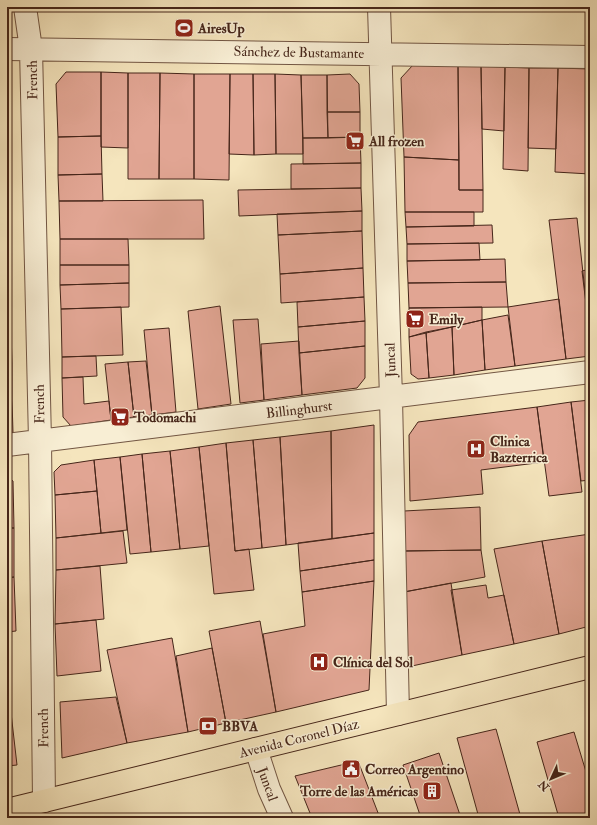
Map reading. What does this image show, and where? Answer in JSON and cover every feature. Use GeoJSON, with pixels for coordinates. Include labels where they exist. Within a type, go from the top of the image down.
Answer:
{"type":"FeatureCollection","features":[{"type":"Feature","properties":{"kind":"main road","name":"Avenida Coronel Díaz"},"geometry":{"type":"LineString","coordinates":[[7,810],[590,667]]}},
{"type":"Feature","properties":{"kind":"street","name":"French"},"geometry":{"type":"LineString","coordinates":[[25,7],[31,49],[40,441],[44,801]]}},
{"type":"Feature","properties":{"kind":"street","name":"Juncal"},"geometry":{"type":"LineString","coordinates":[[379,7],[391,398],[398,714]]}},
{"type":"Feature","properties":{"kind":"street","name":"Sánchez de Bustamante"},"geometry":{"type":"LineString","coordinates":[[7,49],[590,57]]}},
{"type":"Feature","properties":{"kind":"street","name":"Billinghurst"},"geometry":{"type":"LineString","coordinates":[[7,446],[590,372]]}},
{"type":"Feature","properties":{"kind":"street","name":"Juncal"},"geometry":{"type":"LineString","coordinates":[[256,749],[269,789],[282,818]]}},
{"type":"Feature","properties":{"kind":"building"},"geometry":{"type":"Polygon","coordinates":[[[413,65],[458,66],[459,160],[404,157],[401,78],[413,65]]]}},
{"type":"Feature","properties":{"kind":"building"},"geometry":{"type":"Polygon","coordinates":[[[458,66],[481,66],[483,190],[459,190],[458,66]]]}},
{"type":"Feature","properties":{"kind":"building"},"geometry":{"type":"Polygon","coordinates":[[[481,66],[505,67],[504,131],[482,129],[481,66]]]}},
{"type":"Feature","properties":{"kind":"building"},"geometry":{"type":"Polygon","coordinates":[[[505,67],[529,68],[528,171],[503,169],[505,67]]]}},
{"type":"Feature","properties":{"kind":"building"},"geometry":{"type":"Polygon","coordinates":[[[529,68],[558,68],[556,149],[528,148],[529,68]]]}},
{"type":"Feature","properties":{"kind":"building"},"geometry":{"type":"Polygon","coordinates":[[[558,68],[590,69],[590,174],[555,172],[558,68]]]}},
{"type":"Feature","properties":{"kind":"building"},"geometry":{"type":"Polygon","coordinates":[[[66,72],[101,72],[101,136],[58,137],[56,84],[66,72]]]}},
{"type":"Feature","properties":{"kind":"building"},"geometry":{"type":"Polygon","coordinates":[[[101,72],[128,73],[128,148],[101,147],[101,72]]]}},
{"type":"Feature","properties":{"kind":"building"},"geometry":{"type":"Polygon","coordinates":[[[128,73],[160,73],[159,179],[128,179],[128,73]]]}},
{"type":"Feature","properties":{"kind":"building"},"geometry":{"type":"Polygon","coordinates":[[[160,73],[194,74],[194,179],[159,179],[160,73]]]}},
{"type":"Feature","properties":{"kind":"building"},"geometry":{"type":"Polygon","coordinates":[[[194,74],[230,74],[229,180],[194,179],[194,74]]]}},
{"type":"Feature","properties":{"kind":"building"},"geometry":{"type":"Polygon","coordinates":[[[230,74],[253,74],[254,155],[229,154],[230,74]]]}},
{"type":"Feature","properties":{"kind":"building"},"geometry":{"type":"Polygon","coordinates":[[[253,74],[275,74],[276,154],[254,155],[253,74]]]}},
{"type":"Feature","properties":{"kind":"building"},"geometry":{"type":"Polygon","coordinates":[[[275,74],[301,75],[303,154],[276,154],[275,74]]]}},
{"type":"Feature","properties":{"kind":"building"},"geometry":{"type":"Polygon","coordinates":[[[350,74],[359,84],[360,112],[327,112],[327,75],[350,74]]]}},
{"type":"Feature","properties":{"kind":"building"},"geometry":{"type":"Polygon","coordinates":[[[301,75],[327,75],[328,138],[303,138],[301,75]]]}},
{"type":"Feature","properties":{"kind":"building"},"geometry":{"type":"Polygon","coordinates":[[[327,112],[360,112],[360,137],[328,138],[327,112]]]}},
{"type":"Feature","properties":{"kind":"building"},"geometry":{"type":"Polygon","coordinates":[[[101,136],[102,174],[58,175],[58,137],[101,136]]]}},
{"type":"Feature","properties":{"kind":"building"},"geometry":{"type":"Polygon","coordinates":[[[360,137],[361,163],[303,164],[303,138],[360,137]]]}},
{"type":"Feature","properties":{"kind":"building"},"geometry":{"type":"Polygon","coordinates":[[[404,157],[459,160],[459,190],[483,190],[483,212],[405,212],[404,157]]]}},
{"type":"Feature","properties":{"kind":"building"},"geometry":{"type":"Polygon","coordinates":[[[361,163],[361,188],[291,189],[291,164],[361,163]]]}},
{"type":"Feature","properties":{"kind":"building"},"geometry":{"type":"Polygon","coordinates":[[[102,174],[103,201],[59,201],[58,175],[102,174]]]}},
{"type":"Feature","properties":{"kind":"building"},"geometry":{"type":"Polygon","coordinates":[[[361,188],[362,211],[239,216],[238,190],[361,188]]]}},
{"type":"Feature","properties":{"kind":"building"},"geometry":{"type":"Polygon","coordinates":[[[203,200],[204,239],[60,239],[59,201],[203,200]]]}},
{"type":"Feature","properties":{"kind":"building"},"geometry":{"type":"Polygon","coordinates":[[[362,211],[362,231],[278,235],[277,214],[362,211]]]}},
{"type":"Feature","properties":{"kind":"building"},"geometry":{"type":"Polygon","coordinates":[[[7,212],[8,244],[7,244],[7,212]]]}},
{"type":"Feature","properties":{"kind":"building"},"geometry":{"type":"Polygon","coordinates":[[[405,212],[474,212],[474,226],[406,227],[405,212]]]}},
{"type":"Feature","properties":{"kind":"building"},"geometry":{"type":"Polygon","coordinates":[[[577,218],[590,337],[590,356],[566,359],[549,220],[577,218]]]}},
{"type":"Feature","properties":{"kind":"building"},"geometry":{"type":"Polygon","coordinates":[[[492,225],[493,243],[407,244],[406,227],[492,225]]]}},
{"type":"Feature","properties":{"kind":"building"},"geometry":{"type":"Polygon","coordinates":[[[362,231],[363,268],[280,274],[278,235],[362,231]]]}},
{"type":"Feature","properties":{"kind":"building"},"geometry":{"type":"Polygon","coordinates":[[[60,239],[128,239],[129,265],[60,265],[60,239]]]}},
{"type":"Feature","properties":{"kind":"building"},"geometry":{"type":"Polygon","coordinates":[[[479,243],[480,260],[407,261],[407,244],[479,243]]]}},
{"type":"Feature","properties":{"kind":"building"},"geometry":{"type":"Polygon","coordinates":[[[8,244],[9,276],[7,276],[8,244]]]}},
{"type":"Feature","properties":{"kind":"building"},"geometry":{"type":"Polygon","coordinates":[[[505,259],[506,282],[408,283],[407,261],[505,259]]]}},
{"type":"Feature","properties":{"kind":"building"},"geometry":{"type":"Polygon","coordinates":[[[60,265],[129,265],[129,283],[60,285],[60,265]]]}},
{"type":"Feature","properties":{"kind":"building"},"geometry":{"type":"Polygon","coordinates":[[[363,268],[364,297],[281,303],[280,274],[363,268]]]}},
{"type":"Feature","properties":{"kind":"building"},"geometry":{"type":"Polygon","coordinates":[[[590,269],[590,337],[582,271],[590,269]]]}},
{"type":"Feature","properties":{"kind":"building"},"geometry":{"type":"Polygon","coordinates":[[[7,276],[9,276],[10,303],[7,303],[7,276]]]}},
{"type":"Feature","properties":{"kind":"building"},"geometry":{"type":"Polygon","coordinates":[[[506,282],[508,307],[409,308],[408,283],[506,282]]]}},
{"type":"Feature","properties":{"kind":"building"},"geometry":{"type":"Polygon","coordinates":[[[129,283],[129,307],[61,309],[60,285],[129,283]]]}},
{"type":"Feature","properties":{"kind":"building"},"geometry":{"type":"Polygon","coordinates":[[[364,297],[365,321],[298,327],[297,302],[364,297]]]}},
{"type":"Feature","properties":{"kind":"building"},"geometry":{"type":"Polygon","coordinates":[[[559,299],[566,359],[515,366],[508,307],[559,299]]]}},
{"type":"Feature","properties":{"kind":"building"},"geometry":{"type":"Polygon","coordinates":[[[7,303],[10,303],[11,332],[7,332],[7,303]]]}},
{"type":"Feature","properties":{"kind":"building"},"geometry":{"type":"Polygon","coordinates":[[[220,306],[231,404],[198,409],[188,311],[220,306]]]}},
{"type":"Feature","properties":{"kind":"building"},"geometry":{"type":"Polygon","coordinates":[[[121,307],[123,355],[62,357],[61,309],[121,307]]]}},
{"type":"Feature","properties":{"kind":"building"},"geometry":{"type":"Polygon","coordinates":[[[482,307],[482,320],[409,337],[409,308],[482,307]]]}},
{"type":"Feature","properties":{"kind":"building"},"geometry":{"type":"Polygon","coordinates":[[[508,315],[515,366],[485,370],[482,320],[508,315]]]}},
{"type":"Feature","properties":{"kind":"building"},"geometry":{"type":"Polygon","coordinates":[[[258,319],[264,400],[240,403],[233,320],[258,319]]]}},
{"type":"Feature","properties":{"kind":"building"},"geometry":{"type":"Polygon","coordinates":[[[482,320],[485,370],[454,375],[452,327],[482,320]]]}},
{"type":"Feature","properties":{"kind":"building"},"geometry":{"type":"Polygon","coordinates":[[[365,321],[365,346],[299,353],[298,327],[365,321]]]}},
{"type":"Feature","properties":{"kind":"building"},"geometry":{"type":"Polygon","coordinates":[[[452,327],[454,375],[429,378],[426,332],[452,327]]]}},
{"type":"Feature","properties":{"kind":"building"},"geometry":{"type":"Polygon","coordinates":[[[169,328],[176,412],[152,415],[144,330],[169,328]]]}},
{"type":"Feature","properties":{"kind":"building"},"geometry":{"type":"Polygon","coordinates":[[[7,332],[11,332],[12,363],[7,363],[7,332]]]}},
{"type":"Feature","properties":{"kind":"building"},"geometry":{"type":"Polygon","coordinates":[[[426,332],[429,378],[418,379],[411,374],[409,337],[426,332]]]}},
{"type":"Feature","properties":{"kind":"building"},"geometry":{"type":"Polygon","coordinates":[[[299,341],[302,395],[264,400],[261,344],[299,341]]]}},
{"type":"Feature","properties":{"kind":"building"},"geometry":{"type":"Polygon","coordinates":[[[365,346],[365,378],[357,388],[302,395],[299,353],[365,346]]]}},
{"type":"Feature","properties":{"kind":"building"},"geometry":{"type":"Polygon","coordinates":[[[96,356],[97,376],[62,378],[62,357],[96,356]]]}},
{"type":"Feature","properties":{"kind":"building"},"geometry":{"type":"Polygon","coordinates":[[[146,361],[152,415],[134,417],[128,362],[146,361]]]}},
{"type":"Feature","properties":{"kind":"building"},"geometry":{"type":"Polygon","coordinates":[[[128,362],[134,417],[111,420],[105,364],[128,362]]]}},
{"type":"Feature","properties":{"kind":"building"},"geometry":{"type":"Polygon","coordinates":[[[7,363],[12,363],[12,400],[7,401],[7,363]]]}},
{"type":"Feature","properties":{"kind":"building"},"geometry":{"type":"Polygon","coordinates":[[[83,377],[84,404],[109,401],[111,420],[71,426],[63,417],[62,378],[83,377]]]}},
{"type":"Feature","properties":{"kind":"building"},"geometry":{"type":"Polygon","coordinates":[[[12,400],[13,433],[7,434],[7,401],[12,400]]]}},
{"type":"Feature","properties":{"kind":"building"},"geometry":{"type":"Polygon","coordinates":[[[590,400],[590,480],[581,481],[571,402],[590,400]]]}},
{"type":"Feature","properties":{"kind":"building"},"geometry":{"type":"Polygon","coordinates":[[[571,402],[582,492],[549,496],[537,407],[571,402]]]}},
{"type":"Feature","properties":{"kind":"building","name":"Clinica Bazterrica"},"geometry":{"type":"Polygon","coordinates":[[[537,407],[544,462],[481,470],[483,494],[410,501],[409,435],[418,422],[537,407]]]}},
{"type":"Feature","properties":{"kind":"building"},"geometry":{"type":"Polygon","coordinates":[[[374,425],[374,533],[332,539],[331,431],[374,425]]]}},
{"type":"Feature","properties":{"kind":"building"},"geometry":{"type":"Polygon","coordinates":[[[331,431],[332,539],[286,545],[280,437],[331,431]]]}},
{"type":"Feature","properties":{"kind":"building"},"geometry":{"type":"Polygon","coordinates":[[[280,437],[286,545],[262,548],[253,440],[280,437]]]}},
{"type":"Feature","properties":{"kind":"building"},"geometry":{"type":"Polygon","coordinates":[[[253,440],[262,548],[235,551],[226,443],[253,440]]]}},
{"type":"Feature","properties":{"kind":"building"},"geometry":{"type":"Polygon","coordinates":[[[226,443],[235,551],[249,549],[254,590],[214,594],[199,447],[226,443]]]}},
{"type":"Feature","properties":{"kind":"building"},"geometry":{"type":"Polygon","coordinates":[[[199,447],[209,546],[180,549],[170,451],[199,447]]]}},
{"type":"Feature","properties":{"kind":"building"},"geometry":{"type":"Polygon","coordinates":[[[170,451],[180,549],[151,552],[142,454],[170,451]]]}},
{"type":"Feature","properties":{"kind":"building"},"geometry":{"type":"Polygon","coordinates":[[[142,454],[151,552],[130,554],[120,457],[142,454]]]}},
{"type":"Feature","properties":{"kind":"building"},"geometry":{"type":"Polygon","coordinates":[[[120,457],[127,530],[101,533],[94,460],[120,457]]]}},
{"type":"Feature","properties":{"kind":"building"},"geometry":{"type":"Polygon","coordinates":[[[94,460],[97,491],[55,495],[54,472],[61,465],[94,460]]]}},
{"type":"Feature","properties":{"kind":"building"},"geometry":{"type":"Polygon","coordinates":[[[7,477],[13,481],[14,528],[7,528],[7,477]]]}},
{"type":"Feature","properties":{"kind":"building"},"geometry":{"type":"Polygon","coordinates":[[[97,491],[101,533],[56,538],[55,495],[97,491]]]}},
{"type":"Feature","properties":{"kind":"building"},"geometry":{"type":"Polygon","coordinates":[[[480,507],[481,550],[404,551],[404,511],[480,507]]]}},
{"type":"Feature","properties":{"kind":"building"},"geometry":{"type":"Polygon","coordinates":[[[7,528],[14,528],[14,577],[7,578],[7,528]]]}},
{"type":"Feature","properties":{"kind":"building"},"geometry":{"type":"Polygon","coordinates":[[[123,531],[127,563],[56,570],[56,538],[123,531]]]}},
{"type":"Feature","properties":{"kind":"building"},"geometry":{"type":"Polygon","coordinates":[[[374,533],[374,560],[300,571],[298,543],[374,533]]]}},
{"type":"Feature","properties":{"kind":"building"},"geometry":{"type":"Polygon","coordinates":[[[590,534],[590,626],[559,634],[542,541],[590,534]]]}},
{"type":"Feature","properties":{"kind":"building"},"geometry":{"type":"Polygon","coordinates":[[[542,541],[559,634],[514,644],[494,549],[542,541]]]}},
{"type":"Feature","properties":{"kind":"building"},"geometry":{"type":"Polygon","coordinates":[[[481,550],[485,577],[404,592],[404,551],[481,550]]]}},
{"type":"Feature","properties":{"kind":"building"},"geometry":{"type":"Polygon","coordinates":[[[374,560],[374,581],[302,592],[300,571],[374,560]]]}},
{"type":"Feature","properties":{"kind":"building"},"geometry":{"type":"Polygon","coordinates":[[[100,566],[104,619],[55,624],[56,570],[100,566]]]}},
{"type":"Feature","properties":{"kind":"building"},"geometry":{"type":"Polygon","coordinates":[[[14,577],[16,631],[7,632],[7,578],[14,577]]]}},
{"type":"Feature","properties":{"kind":"building","name":"Clínica del Sol"},"geometry":{"type":"Polygon","coordinates":[[[374,581],[369,690],[276,712],[263,634],[305,626],[302,592],[374,581]]]}},
{"type":"Feature","properties":{"kind":"building"},"geometry":{"type":"Polygon","coordinates":[[[451,583],[462,655],[412,666],[405,663],[404,592],[451,583]]]}},
{"type":"Feature","properties":{"kind":"building"},"geometry":{"type":"Polygon","coordinates":[[[486,585],[488,598],[504,595],[514,644],[462,655],[451,590],[486,585]]]}},
{"type":"Feature","properties":{"kind":"building"},"geometry":{"type":"Polygon","coordinates":[[[96,620],[101,671],[57,676],[55,624],[96,620]]]}},
{"type":"Feature","properties":{"kind":"building"},"geometry":{"type":"Polygon","coordinates":[[[260,621],[276,712],[226,723],[209,631],[260,621]]]}},
{"type":"Feature","properties":{"kind":"building"},"geometry":{"type":"Polygon","coordinates":[[[172,638],[188,732],[127,743],[107,650],[172,638]]]}},
{"type":"Feature","properties":{"kind":"building"},"geometry":{"type":"Polygon","coordinates":[[[212,648],[226,723],[188,732],[176,656],[212,648]]]}},
{"type":"Feature","properties":{"kind":"building"},"geometry":{"type":"Polygon","coordinates":[[[7,678],[17,765],[7,766],[7,678]]]}},
{"type":"Feature","properties":{"kind":"building"},"geometry":{"type":"Polygon","coordinates":[[[116,697],[127,743],[62,758],[60,702],[116,697]]]}},
{"type":"Feature","properties":{"kind":"building"},"geometry":{"type":"Polygon","coordinates":[[[496,729],[521,818],[479,818],[457,738],[496,729]]]}},
{"type":"Feature","properties":{"kind":"building"},"geometry":{"type":"Polygon","coordinates":[[[574,732],[590,785],[590,818],[559,818],[537,742],[574,732]]]}},
{"type":"Feature","properties":{"kind":"building","name":"Torre de las Américas"},"geometry":{"type":"Polygon","coordinates":[[[439,753],[461,818],[421,818],[403,765],[439,753]]]}},
{"type":"Feature","properties":{"kind":"building"},"geometry":{"type":"Polygon","coordinates":[[[358,761],[380,818],[312,818],[295,776],[358,761]]]}},
{"type":"Feature","properties":{"kind":"place","name":"AiresUp"},"geometry":{"type":"Point","coordinates":[184,28]}},
{"type":"Feature","properties":{"kind":"place","name":"All frozen"},"geometry":{"type":"Point","coordinates":[355,141]}},
{"type":"Feature","properties":{"kind":"place","name":"Emily"},"geometry":{"type":"Point","coordinates":[415,319]}},
{"type":"Feature","properties":{"kind":"place","name":"Todomachi"},"geometry":{"type":"Point","coordinates":[120,417]}},
{"type":"Feature","properties":{"kind":"place","name":"Clinica Bazterrica"},"geometry":{"type":"Point","coordinates":[476,449]}},
{"type":"Feature","properties":{"kind":"place","name":"Clínica del Sol"},"geometry":{"type":"Point","coordinates":[319,662]}},
{"type":"Feature","properties":{"kind":"place","name":"BBVA"},"geometry":{"type":"Point","coordinates":[208,726]}},
{"type":"Feature","properties":{"kind":"place","name":"Correo Argentino"},"geometry":{"type":"Point","coordinates":[351,769]}},
{"type":"Feature","properties":{"kind":"place","name":"Torre de las Américas"},"geometry":{"type":"Point","coordinates":[432,791]}}]}
